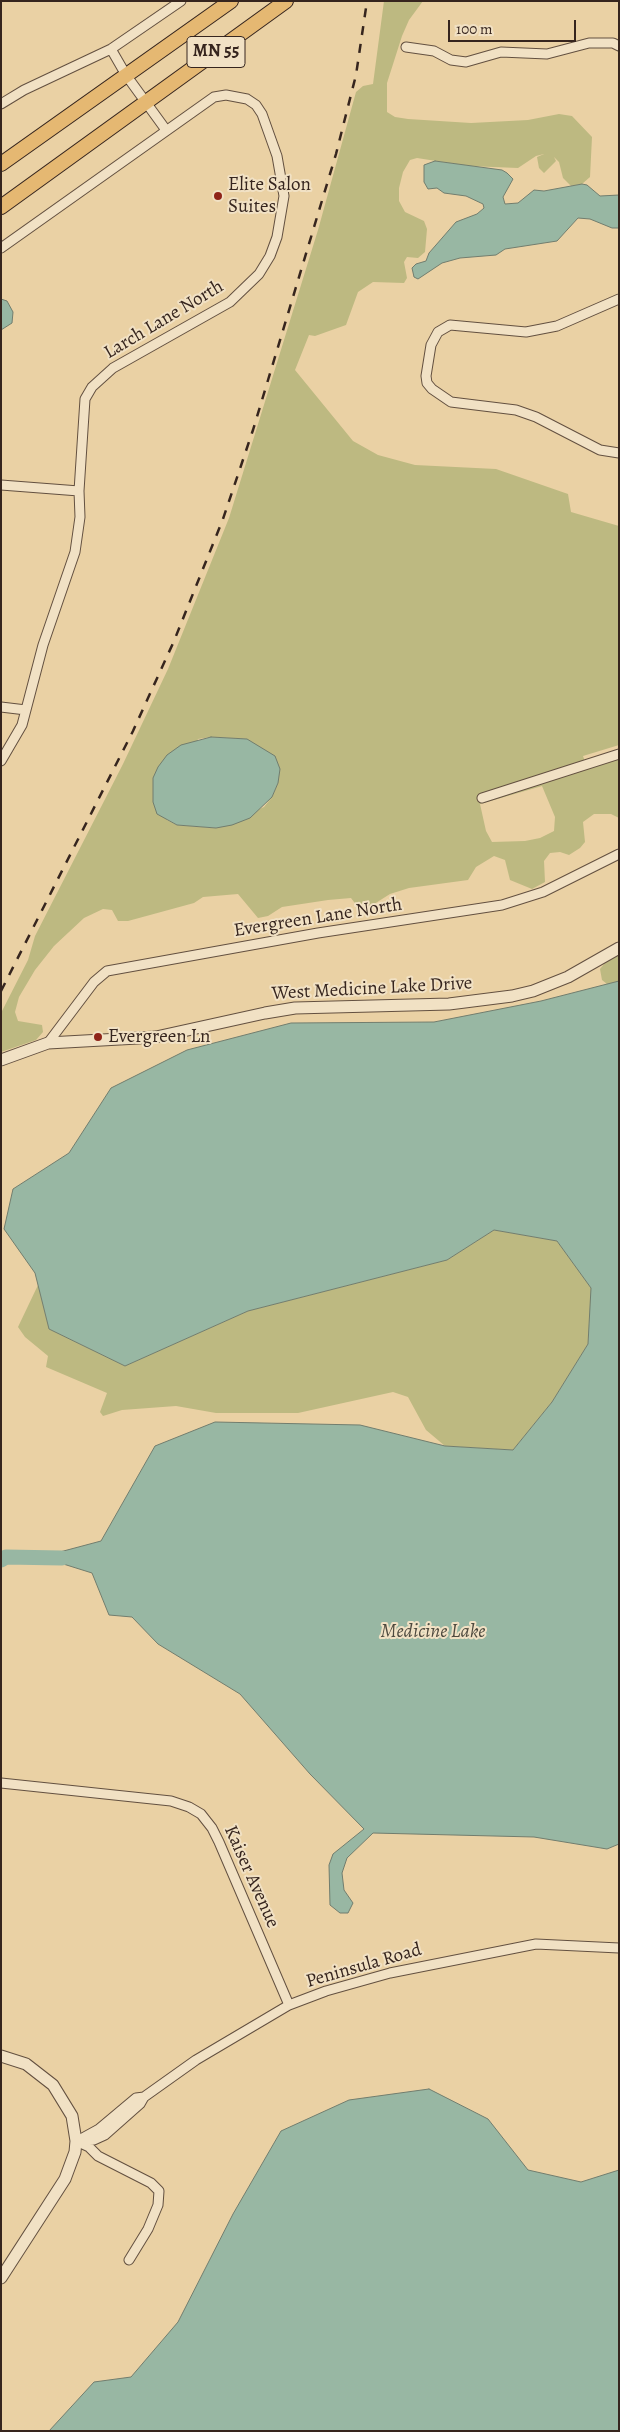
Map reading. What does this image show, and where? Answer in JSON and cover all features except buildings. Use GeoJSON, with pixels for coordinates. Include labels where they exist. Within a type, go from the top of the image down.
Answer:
{"type":"FeatureCollection","features":[{"type":"Feature","properties":{"kind":"highway","name":"MN 55"},"geometry":{"type":"LineString","coordinates":[[1,164],[231,1]]}},
{"type":"Feature","properties":{"kind":"highway","name":"MN 55"},"geometry":{"type":"LineString","coordinates":[[1,207],[286,1]]}},
{"type":"Feature","properties":{"kind":"street"},"geometry":{"type":"LineString","coordinates":[[1,104],[24,90],[111,49],[181,1]]}},
{"type":"Feature","properties":{"kind":"street"},"geometry":{"type":"LineString","coordinates":[[406,47],[434,52],[451,60],[466,62],[501,52],[547,54],[589,43],[613,43],[619,46]]}},
{"type":"Feature","properties":{"kind":"street"},"geometry":{"type":"LineString","coordinates":[[111,49],[126,75],[166,130]]}},
{"type":"Feature","properties":{"kind":"street","name":"Larch Lane North"},"geometry":{"type":"LineString","coordinates":[[1,248],[214,97],[236,96],[256,105],[267,124],[282,176],[284,196],[277,237],[270,256],[259,274],[230,302],[113,368],[92,387],[85,399],[79,491],[80,517],[75,552],[43,645],[26,710],[12,745],[1,760]]}},
{"type":"Feature","properties":{"kind":"street"},"geometry":{"type":"LineString","coordinates":[[619,300],[557,326],[526,332],[450,325],[438,332],[431,345],[426,376],[432,390],[451,402],[516,410],[536,417],[600,450],[619,453]]}},
{"type":"Feature","properties":{"kind":"street"},"geometry":{"type":"LineString","coordinates":[[1,486],[79,491]]}},
{"type":"Feature","properties":{"kind":"street"},"geometry":{"type":"LineString","coordinates":[[1,707],[26,710]]}},
{"type":"Feature","properties":{"kind":"street"},"geometry":{"type":"LineString","coordinates":[[1,749],[6,749],[12,745]]}},
{"type":"Feature","properties":{"kind":"street"},"geometry":{"type":"LineString","coordinates":[[482,798],[619,754]]}},
{"type":"Feature","properties":{"kind":"street","name":"Evergreen Lane North"},"geometry":{"type":"LineString","coordinates":[[48,1043],[94,982],[108,971],[309,935],[502,905],[543,892],[619,854]]}},
{"type":"Feature","properties":{"kind":"street","name":"West Medicine Lake Drive"},"geometry":{"type":"LineString","coordinates":[[1,1060],[48,1043],[156,1037],[257,1014],[295,1008],[449,1004],[512,996],[533,991],[568,977],[619,948]]}},
{"type":"Feature","properties":{"kind":"street","name":"Kaiser Avenue"},"geometry":{"type":"LineString","coordinates":[[1,1783],[171,1801],[189,1807],[201,1814],[212,1828],[219,1842],[289,2005]]}},
{"type":"Feature","properties":{"kind":"street","name":"Peninsula Road"},"geometry":{"type":"LineString","coordinates":[[76,2141],[106,2124],[136,2098],[144,2097],[169,2078],[232,2037],[289,2005],[370,1978],[500,1950],[551,1944],[619,1948]]}},
{"type":"Feature","properties":{"kind":"street"},"geometry":{"type":"LineString","coordinates":[[1,2056],[26,2064],[53,2085],[72,2116],[76,2141],[71,2164],[65,2179],[1,2278]]}},
{"type":"Feature","properties":{"kind":"street"},"geometry":{"type":"LineString","coordinates":[[76,2141],[89,2147],[98,2156],[152,2183],[159,2192],[158,2205],[148,2229],[129,2260]]}},
{"type":"Feature","properties":{"kind":"shaded area"},"geometry":{"type":"Polygon","coordinates":[[[384,1],[423,1],[409,20],[402,36],[387,83],[387,112],[395,117],[408,119],[471,123],[528,120],[559,114],[572,116],[592,137],[590,177],[582,184],[571,186],[563,178],[559,162],[554,157],[556,161],[544,173],[539,168],[537,157],[544,154],[536,156],[518,168],[468,166],[417,158],[410,160],[403,172],[399,188],[399,201],[405,212],[424,221],[427,229],[425,252],[418,258],[407,257],[404,262],[407,278],[404,283],[373,282],[358,292],[346,325],[315,336],[309,335],[295,370],[353,441],[378,455],[415,465],[496,469],[568,494],[571,512],[619,526],[619,745],[583,756],[587,768],[619,757],[619,818],[611,814],[594,814],[583,822],[585,842],[580,848],[569,855],[560,852],[550,853],[544,861],[545,882],[532,889],[510,880],[505,860],[494,856],[476,867],[468,880],[409,888],[390,894],[371,906],[360,910],[351,898],[282,907],[268,916],[258,918],[238,894],[203,897],[194,903],[128,921],[118,921],[112,910],[103,909],[84,918],[54,946],[35,970],[19,997],[15,1012],[18,1021],[42,1025],[43,1032],[36,1040],[1,1052],[1,1013],[28,960],[35,936],[123,764],[168,669],[229,518],[318,230],[356,92],[363,86],[373,84],[384,1]],[[211,737],[198,739],[167,820],[177,825],[216,828],[264,807],[272,797],[278,783],[247,739],[211,737]],[[542,786],[480,804],[486,831],[492,842],[525,841],[540,838],[554,831],[555,817],[542,786]]]}},
{"type":"Feature","properties":{"kind":"shaded area"},"geometry":{"type":"Polygon","coordinates":[[[619,952],[619,981],[607,984],[602,980],[600,969],[608,959],[619,952]]]}},
{"type":"Feature","properties":{"kind":"shaded area"},"geometry":{"type":"Polygon","coordinates":[[[494,1230],[557,1241],[592,1289],[588,1344],[552,1402],[513,1450],[445,1446],[426,1430],[408,1397],[393,1392],[298,1413],[216,1413],[176,1406],[122,1410],[103,1416],[100,1412],[107,1393],[46,1367],[48,1356],[25,1337],[18,1327],[38,1285],[49,1329],[125,1366],[248,1311],[447,1260],[494,1230]]]}},
{"type":"Feature","properties":{"kind":"water"},"geometry":{"type":"Polygon","coordinates":[[[435,161],[502,170],[507,173],[513,179],[503,197],[505,204],[518,203],[534,190],[544,191],[582,184],[587,185],[600,196],[619,195],[619,228],[612,228],[590,219],[578,218],[557,241],[505,249],[496,255],[460,258],[442,263],[418,279],[414,277],[412,268],[416,264],[426,261],[429,253],[456,222],[477,214],[484,208],[483,204],[466,196],[444,193],[437,188],[428,189],[424,182],[424,165],[435,161]]]}},
{"type":"Feature","properties":{"kind":"water"},"geometry":{"type":"Polygon","coordinates":[[[1,299],[7,301],[13,312],[12,323],[1,330],[1,299]]]}},
{"type":"Feature","properties":{"kind":"water"},"geometry":{"type":"Polygon","coordinates":[[[211,737],[247,739],[275,756],[280,769],[278,783],[272,797],[250,818],[232,825],[216,828],[177,825],[157,814],[153,802],[153,778],[167,755],[181,745],[211,737]]]}},
{"type":"Feature","properties":{"kind":"water","name":"Medicine Lake"},"geometry":{"type":"Polygon","coordinates":[[[619,981],[619,1844],[607,1849],[534,1837],[373,1833],[347,1858],[342,1873],[344,1890],[353,1903],[348,1913],[340,1913],[330,1905],[329,1865],[333,1854],[364,1829],[310,1774],[240,1694],[158,1644],[132,1617],[109,1615],[92,1573],[41,1557],[101,1541],[155,1446],[215,1422],[360,1425],[445,1446],[513,1450],[552,1402],[588,1344],[591,1288],[557,1241],[494,1230],[447,1260],[248,1311],[125,1366],[49,1329],[35,1273],[4,1229],[13,1189],[69,1153],[111,1088],[187,1050],[291,1023],[434,1022],[541,1001],[619,981]]]}},
{"type":"Feature","properties":{"kind":"water"},"geometry":{"type":"Polygon","coordinates":[[[429,2089],[488,2119],[528,2170],[581,2182],[619,2170],[619,2431],[49,2431],[94,2382],[131,2377],[178,2322],[233,2214],[281,2131],[349,2100],[429,2089]]]}},
{"type":"Feature","properties":{"kind":"waterway"},"geometry":{"type":"LineString","coordinates":[[1,1560],[6,1557],[62,1558]]}},
{"type":"Feature","properties":{"kind":"railway"},"geometry":{"type":"LineString","coordinates":[[1,991],[133,731],[174,641],[223,519],[253,430],[336,154],[356,75],[367,1]]}},
{"type":"Feature","properties":{"kind":"place","name":"Elite Salon Suites"},"geometry":{"type":"Point","coordinates":[218,196]}},
{"type":"Feature","properties":{"kind":"place","name":"Evergreen Ln"},"geometry":{"type":"Point","coordinates":[98,1037]}}]}
